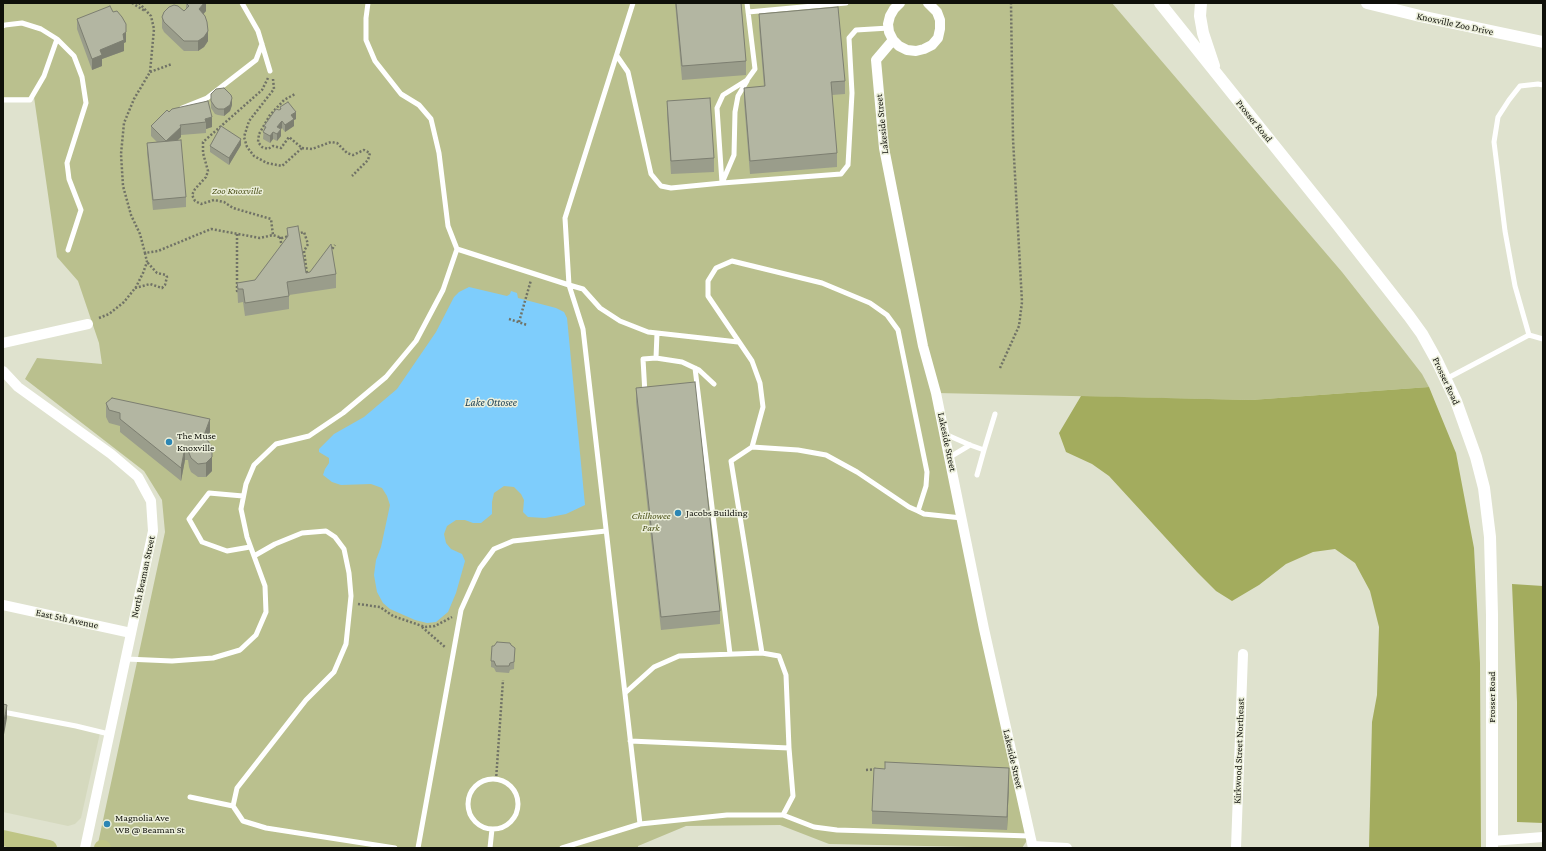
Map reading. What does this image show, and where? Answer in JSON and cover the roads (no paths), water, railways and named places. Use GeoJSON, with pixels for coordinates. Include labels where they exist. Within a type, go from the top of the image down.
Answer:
{"type":"FeatureCollection","features":[{"type":"Feature","properties":{"kind":"main road"},"geometry":{"type":"LineString","coordinates":[[3,838],[49,848]]}},
{"type":"Feature","properties":{"kind":"street"},"geometry":{"type":"LineString","coordinates":[[900,3],[894,8],[890,16],[889,28],[893,40],[899,46],[907,50],[916,51],[924,50],[932,45],[938,38],[940,20],[937,12],[928,3]]}},
{"type":"Feature","properties":{"kind":"street","name":"Prosser Road"},"geometry":{"type":"LineString","coordinates":[[1160,3],[1333,218],[1422,334],[1446,379],[1467,428],[1484,488],[1490,537],[1492,615],[1492,844]]}},
{"type":"Feature","properties":{"kind":"street"},"geometry":{"type":"LineString","coordinates":[[1201,3],[1200,16],[1203,33],[1217,75]]}},
{"type":"Feature","properties":{"kind":"street","name":"Knoxville Zoo Drive"},"geometry":{"type":"LineString","coordinates":[[1367,3],[1420,16],[1543,42]]}},
{"type":"Feature","properties":{"kind":"street","name":"Lakeside Street"},"geometry":{"type":"LineString","coordinates":[[893,40],[876,60],[884,148],[923,346],[936,393],[963,519],[984,630],[1033,847]]}},
{"type":"Feature","properties":{"kind":"street"},"geometry":{"type":"LineString","coordinates":[[3,342],[88,324]]}},
{"type":"Feature","properties":{"kind":"street","name":"North Beaman Street"},"geometry":{"type":"LineString","coordinates":[[3,371],[18,387],[111,454],[138,477],[151,501],[154,531],[85,848]]}},
{"type":"Feature","properties":{"kind":"street","name":"East 5th Avenue"},"geometry":{"type":"LineString","coordinates":[[3,604],[131,633]]}},
{"type":"Feature","properties":{"kind":"street","name":"Kirkwood Street Northeast"},"geometry":{"type":"LineString","coordinates":[[1236,848],[1243,654]]}},
{"type":"Feature","properties":{"kind":"street"},"geometry":{"type":"LineString","coordinates":[[1492,844],[1511,844],[1543,837]]}},
{"type":"Feature","properties":{"kind":"street"},"geometry":{"type":"LineString","coordinates":[[1033,847],[1067,848]]}},
{"type":"Feature","properties":{"kind":"lane"},"geometry":{"type":"LineString","coordinates":[[242,3],[258,31],[270,71]]}},
{"type":"Feature","properties":{"kind":"lane"},"geometry":{"type":"LineString","coordinates":[[126,659],[172,661],[213,658],[240,650],[256,635],[266,612],[265,586],[250,547],[241,509],[246,484],[254,465],[276,444],[309,436],[343,413],[386,376],[416,341],[443,290],[457,249],[448,226],[439,153],[431,120],[419,105],[401,94],[375,61],[366,40],[368,3]]}},
{"type":"Feature","properties":{"kind":"lane"},"geometry":{"type":"LineString","coordinates":[[633,3],[565,218],[569,285],[583,329],[640,824]]}},
{"type":"Feature","properties":{"kind":"lane"},"geometry":{"type":"LineString","coordinates":[[722,183],[734,155],[738,96],[755,69],[747,3]]}},
{"type":"Feature","properties":{"kind":"lane"},"geometry":{"type":"LineString","coordinates":[[748,12],[846,3]]}},
{"type":"Feature","properties":{"kind":"lane"},"geometry":{"type":"LineString","coordinates":[[3,26],[5,24],[22,23],[41,30],[56,39],[74,56],[82,78],[86,103],[67,163],[69,179],[81,210],[68,250]]}},
{"type":"Feature","properties":{"kind":"lane"},"geometry":{"type":"LineString","coordinates":[[617,56],[628,72],[650,174],[661,186],[671,188],[841,174],[848,165],[849,150],[852,93],[849,38],[856,30],[889,28]]}},
{"type":"Feature","properties":{"kind":"lane"},"geometry":{"type":"LineString","coordinates":[[3,100],[30,100],[44,76],[56,39]]}},
{"type":"Feature","properties":{"kind":"lane"},"geometry":{"type":"LineString","coordinates":[[182,108],[207,98],[256,60],[262,44]]}},
{"type":"Feature","properties":{"kind":"lane"},"geometry":{"type":"LineString","coordinates":[[722,183],[717,108],[723,95],[747,80]]}},
{"type":"Feature","properties":{"kind":"lane"},"geometry":{"type":"LineString","coordinates":[[1529,335],[1522,316],[1515,286],[1494,142],[1498,117],[1520,86],[1538,84],[1543,85]]}},
{"type":"Feature","properties":{"kind":"lane"},"geometry":{"type":"LineString","coordinates":[[457,249],[583,289],[600,308],[620,321],[648,332],[738,342]]}},
{"type":"Feature","properties":{"kind":"lane"},"geometry":{"type":"LineString","coordinates":[[752,447],[763,407],[760,383],[752,361],[708,296],[708,281],[716,268],[732,262],[822,283],[870,303],[887,315],[898,330],[927,472],[926,486],[918,511]]}},
{"type":"Feature","properties":{"kind":"lane"},"geometry":{"type":"LineString","coordinates":[[656,358],[657,333]]}},
{"type":"Feature","properties":{"kind":"lane"},"geometry":{"type":"LineString","coordinates":[[1446,379],[1529,335],[1543,339]]}},
{"type":"Feature","properties":{"kind":"lane"},"geometry":{"type":"LineString","coordinates":[[645,395],[643,359],[656,358],[682,362],[699,370],[714,384]]}},
{"type":"Feature","properties":{"kind":"lane"},"geometry":{"type":"LineString","coordinates":[[695,368],[730,654]]}},
{"type":"Feature","properties":{"kind":"lane"},"geometry":{"type":"LineString","coordinates":[[977,475],[995,414]]}},
{"type":"Feature","properties":{"kind":"lane"},"geometry":{"type":"LineString","coordinates":[[945,434],[984,450]]}},
{"type":"Feature","properties":{"kind":"lane"},"geometry":{"type":"LineString","coordinates":[[950,458],[970,445]]}},
{"type":"Feature","properties":{"kind":"lane"},"geometry":{"type":"LineString","coordinates":[[762,653],[731,461],[752,447],[798,450],[826,455],[857,472],[909,507],[924,514],[963,519]]}},
{"type":"Feature","properties":{"kind":"lane"},"geometry":{"type":"LineString","coordinates":[[244,496],[209,493],[189,519],[202,542],[227,551],[250,547]]}},
{"type":"Feature","properties":{"kind":"lane"},"geometry":{"type":"LineString","coordinates":[[233,806],[236,788],[306,700],[334,672],[346,644],[350,604],[349,573],[344,549],[335,537],[326,531],[302,533],[275,544],[254,556]]}},
{"type":"Feature","properties":{"kind":"lane"},"geometry":{"type":"LineString","coordinates":[[418,848],[461,610],[480,568],[494,549],[513,541],[606,531]]}},
{"type":"Feature","properties":{"kind":"lane"},"geometry":{"type":"LineString","coordinates":[[625,693],[654,666],[679,656],[762,653],[779,656],[786,675],[793,796],[783,815]]}},
{"type":"Feature","properties":{"kind":"lane"},"geometry":{"type":"LineString","coordinates":[[3,712],[109,734]]}},
{"type":"Feature","properties":{"kind":"lane"},"geometry":{"type":"LineString","coordinates":[[630,741],[790,748]]}},
{"type":"Feature","properties":{"kind":"lane"},"geometry":{"type":"LineString","coordinates":[[488,780],[504,782],[511,787],[516,794],[518,803],[517,811],[513,819],[507,825],[492,829],[484,828],[477,824],[470,814],[468,802],[469,795],[474,788],[480,783],[488,780]]}},
{"type":"Feature","properties":{"kind":"lane"},"geometry":{"type":"LineString","coordinates":[[190,797],[233,806],[244,821],[266,828],[395,848]]}},
{"type":"Feature","properties":{"kind":"lane"},"geometry":{"type":"LineString","coordinates":[[562,848],[640,824],[674,819],[727,815],[783,815],[814,827],[837,830],[1030,836]]}},
{"type":"Feature","properties":{"kind":"lane"},"geometry":{"type":"LineString","coordinates":[[490,848],[492,829]]}},
{"type":"Feature","properties":{"kind":"water","name":"Lake Ottosee"},"geometry":{"type":"Polygon","coordinates":[[[469,287],[507,296],[511,291],[517,293],[518,298],[556,308],[564,312],[567,318],[585,505],[566,514],[545,518],[528,517],[523,512],[524,500],[521,494],[514,487],[504,486],[494,493],[492,514],[481,523],[456,520],[447,526],[444,534],[446,543],[451,549],[462,554],[465,561],[456,593],[448,612],[436,622],[427,623],[415,620],[390,609],[383,603],[377,592],[374,575],[376,560],[381,547],[390,505],[387,496],[382,488],[371,484],[341,485],[332,482],[323,475],[329,463],[329,458],[319,452],[319,449],[334,434],[364,417],[397,389],[436,332],[454,297],[459,292],[469,287]]]}},
{"type":"Feature","properties":{"kind":"place","name":"The Muse Knoxville"},"geometry":{"type":"Point","coordinates":[169,442]}},
{"type":"Feature","properties":{"kind":"place","name":"Jacobs Building"},"geometry":{"type":"Point","coordinates":[678,513]}},
{"type":"Feature","properties":{"kind":"place","name":"Magnolia Ave WB @ Beaman St"},"geometry":{"type":"Point","coordinates":[107,824]}},
{"type":"Feature","properties":{"kind":"park label","name":"Zoo Knoxville"},"geometry":{"type":"Point","coordinates":[237,191]}},
{"type":"Feature","properties":{"kind":"park label","name":"Chilhowee Park"},"geometry":{"type":"Point","coordinates":[651,522]}}]}
